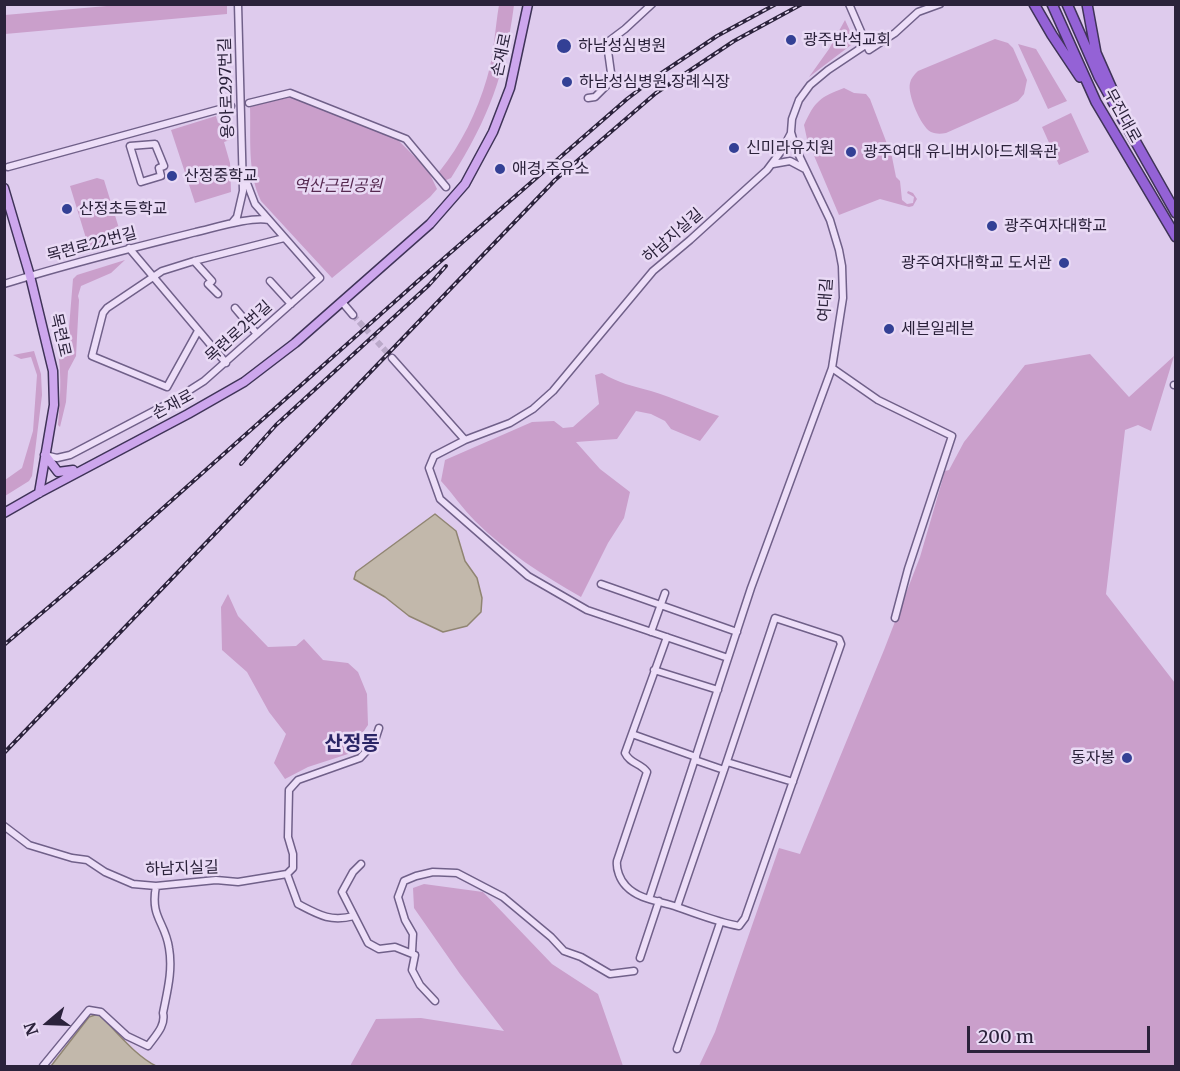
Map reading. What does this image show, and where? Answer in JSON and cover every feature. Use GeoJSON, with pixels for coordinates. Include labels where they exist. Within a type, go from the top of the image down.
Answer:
{"type":"FeatureCollection","features":[{"type":"Feature","properties":{"kind":"highway"},"geometry":{"type":"LineString","coordinates":[[1034,4],[1096,102]]}},
{"type":"Feature","properties":{"kind":"highway","name":"무진대로"},"geometry":{"type":"LineString","coordinates":[[1052,4],[1096,102],[1176,237]]}},
{"type":"Feature","properties":{"kind":"highway","name":"무진대로"},"geometry":{"type":"LineString","coordinates":[[1067,4],[1099,77],[1176,213]]}},
{"type":"Feature","properties":{"kind":"highway"},"geometry":{"type":"LineString","coordinates":[[1087,4],[1096,53],[1130,135]]}},
{"type":"Feature","properties":{"kind":"main road","name":"손재로"},"geometry":{"type":"LineString","coordinates":[[4,513],[234,389],[275,359],[430,224],[465,183],[493,132],[510,88],[528,4]]}},
{"type":"Feature","properties":{"kind":"main road","name":"목련로"},"geometry":{"type":"LineString","coordinates":[[4,188],[30,276],[52,371],[54,405],[39,493]]}},
{"type":"Feature","properties":{"kind":"main road"},"geometry":{"type":"LineString","coordinates":[[45,455],[58,472],[64,473],[88,467]]}},
{"type":"Feature","properties":{"kind":"street","name":"용아로297번길"},"geometry":{"type":"LineString","coordinates":[[238,4],[243,191],[240,208]]}},
{"type":"Feature","properties":{"kind":"street"},"geometry":{"type":"LineString","coordinates":[[588,98],[595,97],[612,80],[609,41],[625,30],[651,4]]}},
{"type":"Feature","properties":{"kind":"street"},"geometry":{"type":"LineString","coordinates":[[849,4],[867,44]]}},
{"type":"Feature","properties":{"kind":"street"},"geometry":{"type":"LineString","coordinates":[[791,132],[795,111],[810,85],[867,44],[895,33],[918,12],[940,4]]}},
{"type":"Feature","properties":{"kind":"street"},"geometry":{"type":"LineString","coordinates":[[249,103],[290,93],[406,139],[446,187]]}},
{"type":"Feature","properties":{"kind":"street"},"geometry":{"type":"LineString","coordinates":[[8,168],[231,106]]}},
{"type":"Feature","properties":{"kind":"street","name":"하남지실길"},"geometry":{"type":"LineString","coordinates":[[728,658],[587,610],[528,576],[440,499],[429,468],[434,456],[465,440],[510,423],[533,409],[553,391],[653,271],[772,164],[791,132]]}},
{"type":"Feature","properties":{"kind":"street","name":"여대길"},"geometry":{"type":"LineString","coordinates":[[649,899],[752,588],[832,368],[843,298],[842,266],[830,220],[791,132]]}},
{"type":"Feature","properties":{"kind":"street"},"geometry":{"type":"LineString","coordinates":[[155,144],[164,166],[159,168],[161,176],[141,182],[130,146],[155,144]]}},
{"type":"Feature","properties":{"kind":"street"},"geometry":{"type":"LineString","coordinates":[[772,164],[790,161],[806,169]]}},
{"type":"Feature","properties":{"kind":"street"},"geometry":{"type":"LineString","coordinates":[[240,208],[241,217],[251,221],[259,212],[242,170]]}},
{"type":"Feature","properties":{"kind":"street"},"geometry":{"type":"LineString","coordinates":[[167,387],[92,356],[103,313],[162,271],[284,238],[256,205],[249,202],[240,208],[232,224]]}},
{"type":"Feature","properties":{"kind":"street","name":"목련로22번길"},"geometry":{"type":"LineString","coordinates":[[4,284],[129,248],[232,224],[260,219],[269,220]]}},
{"type":"Feature","properties":{"kind":"street","name":"목련로2번길"},"geometry":{"type":"LineString","coordinates":[[45,455],[57,458],[70,455],[171,402],[204,381],[320,278],[284,238]]}},
{"type":"Feature","properties":{"kind":"street"},"geometry":{"type":"LineString","coordinates":[[129,248],[226,363]]}},
{"type":"Feature","properties":{"kind":"street"},"geometry":{"type":"LineString","coordinates":[[194,261],[212,280],[208,284],[218,294]]}},
{"type":"Feature","properties":{"kind":"street"},"geometry":{"type":"LineString","coordinates":[[270,281],[291,304]]}},
{"type":"Feature","properties":{"kind":"street"},"geometry":{"type":"LineString","coordinates":[[342,302],[353,315]]}},
{"type":"Feature","properties":{"kind":"street"},"geometry":{"type":"LineString","coordinates":[[235,308],[257,334]]}},
{"type":"Feature","properties":{"kind":"street"},"geometry":{"type":"LineString","coordinates":[[171,402],[167,387],[198,331]]}},
{"type":"Feature","properties":{"kind":"street"},"geometry":{"type":"LineString","coordinates":[[392,358],[465,440]]}},
{"type":"Feature","properties":{"kind":"street"},"geometry":{"type":"LineString","coordinates":[[832,368],[878,400],[952,436],[908,569],[895,618]]}},
{"type":"Feature","properties":{"kind":"street"},"geometry":{"type":"LineString","coordinates":[[601,584],[737,632]]}},
{"type":"Feature","properties":{"kind":"street"},"geometry":{"type":"LineString","coordinates":[[651,632],[665,593]]}},
{"type":"Feature","properties":{"kind":"street"},"geometry":{"type":"LineString","coordinates":[[667,637],[625,753],[627,758],[647,772],[616,868],[625,885],[637,894],[720,923],[740,926],[745,918],[841,644],[839,639],[775,618],[677,907]]}},
{"type":"Feature","properties":{"kind":"street"},"geometry":{"type":"LineString","coordinates":[[654,670],[718,690]]}},
{"type":"Feature","properties":{"kind":"street"},"geometry":{"type":"LineString","coordinates":[[354,916],[340,920],[318,914],[298,904],[287,874],[293,868],[293,854],[288,837],[289,790],[298,780],[360,758],[374,743],[379,728]]}},
{"type":"Feature","properties":{"kind":"street"},"geometry":{"type":"LineString","coordinates":[[632,734],[724,770]]}},
{"type":"Feature","properties":{"kind":"street"},"geometry":{"type":"LineString","coordinates":[[727,762],[793,783]]}},
{"type":"Feature","properties":{"kind":"street","name":"하남지실길"},"geometry":{"type":"LineString","coordinates":[[4,826],[29,845],[72,858],[87,860],[105,872],[133,884],[156,886],[216,880],[237,882],[287,874]]}},
{"type":"Feature","properties":{"kind":"street"},"geometry":{"type":"LineString","coordinates":[[361,864],[353,872],[342,892],[368,943],[379,949],[395,947],[412,952]]}},
{"type":"Feature","properties":{"kind":"street"},"geometry":{"type":"LineString","coordinates":[[435,1001],[420,985],[412,970],[415,955],[412,952],[413,934],[405,920],[398,897],[404,881],[433,872],[457,873],[503,897],[551,937],[564,951],[581,957],[610,974],[633,971]]}},
{"type":"Feature","properties":{"kind":"street"},"geometry":{"type":"LineString","coordinates":[[43,1066],[89,1010],[101,1012],[127,1036],[148,1046],[159,1030],[164,1020],[163,1013],[171,964],[168,940],[154,909],[156,886]]}},
{"type":"Feature","properties":{"kind":"street"},"geometry":{"type":"LineString","coordinates":[[640,958],[659,901]]}},
{"type":"Feature","properties":{"kind":"street"},"geometry":{"type":"LineString","coordinates":[[677,1049],[720,923]]}},
{"type":"Feature","properties":{"kind":"green space"},"geometry":{"type":"Polygon","coordinates":[[[118,5],[227,5],[227,14],[5,34],[5,15],[118,5]]]}},
{"type":"Feature","properties":{"kind":"green space"},"geometry":{"type":"Polygon","coordinates":[[[499,5],[514,5],[500,74],[476,135],[451,178],[444,181],[439,172],[468,128],[487,78],[499,5]]]}},
{"type":"Feature","properties":{"kind":"green space"},"geometry":{"type":"Polygon","coordinates":[[[845,20],[855,42],[809,77],[829,49],[845,20]]]}},
{"type":"Feature","properties":{"kind":"green space"},"geometry":{"type":"Polygon","coordinates":[[[995,39],[1008,43],[1013,48],[1027,80],[1024,94],[1018,101],[946,133],[931,132],[919,117],[913,102],[910,81],[918,71],[995,39]]]}},
{"type":"Feature","properties":{"kind":"green space"},"geometry":{"type":"Polygon","coordinates":[[[1018,44],[1036,49],[1067,101],[1048,109],[1018,44]]]}},
{"type":"Feature","properties":{"kind":"green space","name":"광주여대 유니버시아드체육관"},"geometry":{"type":"Polygon","coordinates":[[[844,88],[854,93],[866,94],[870,99],[892,157],[896,177],[900,181],[902,200],[907,204],[913,203],[914,197],[907,193],[908,191],[913,193],[917,199],[913,206],[909,207],[880,199],[839,215],[807,139],[804,125],[819,101],[844,88]]]}},
{"type":"Feature","properties":{"kind":"green space","name":"역산근린공원"},"geometry":{"type":"Polygon","coordinates":[[[290,97],[374,128],[397,139],[428,170],[437,189],[332,278],[261,201],[254,178],[250,106],[290,97]]]}},
{"type":"Feature","properties":{"kind":"green space"},"geometry":{"type":"Polygon","coordinates":[[[1071,113],[1089,152],[1059,165],[1042,127],[1071,113]]]}},
{"type":"Feature","properties":{"kind":"green space"},"geometry":{"type":"Polygon","coordinates":[[[216,116],[218,123],[223,121],[230,140],[224,142],[230,163],[231,192],[195,203],[171,130],[216,116]]]}},
{"type":"Feature","properties":{"kind":"green space"},"geometry":{"type":"Polygon","coordinates":[[[97,178],[104,180],[122,238],[89,248],[70,186],[97,178]]]}},
{"type":"Feature","properties":{"kind":"green space"},"geometry":{"type":"Polygon","coordinates":[[[125,260],[111,273],[81,286],[78,296],[76,356],[68,371],[66,402],[60,427],[58,425],[60,380],[58,352],[68,340],[73,279],[77,275],[125,260]]]}},
{"type":"Feature","properties":{"kind":"green space"},"geometry":{"type":"Polygon","coordinates":[[[34,351],[41,374],[42,395],[32,476],[29,481],[5,496],[5,480],[22,468],[33,431],[37,375],[31,357],[21,359],[13,355],[34,351]]]}},
{"type":"Feature","properties":{"kind":"green space"},"geometry":{"type":"Polygon","coordinates":[[[1090,354],[1129,397],[1174,356],[1151,431],[1138,425],[1125,430],[1106,594],[1175,683],[1175,1066],[699,1066],[715,1032],[779,848],[800,854],[920,557],[945,471],[949,470],[964,442],[1025,365],[1090,354]]]}},
{"type":"Feature","properties":{"kind":"green space"},"geometry":{"type":"Polygon","coordinates":[[[602,373],[620,382],[719,416],[700,441],[671,429],[665,421],[651,414],[636,411],[617,439],[576,442],[600,469],[630,492],[624,518],[608,543],[581,597],[499,543],[471,516],[441,481],[445,460],[532,422],[554,421],[563,428],[573,427],[599,404],[595,375],[602,373]]]}},
{"type":"Feature","properties":{"kind":"green space"},"geometry":{"type":"Polygon","coordinates":[[[228,594],[238,616],[268,647],[296,646],[304,639],[323,660],[348,663],[358,672],[367,694],[368,725],[348,754],[308,767],[285,779],[274,763],[286,734],[269,712],[247,672],[222,650],[221,607],[228,594]]]}},
{"type":"Feature","properties":{"kind":"green space"},"geometry":{"type":"Polygon","coordinates":[[[424,884],[483,892],[552,964],[598,994],[623,1066],[350,1066],[376,1019],[421,1018],[504,1031],[460,974],[414,908],[413,888],[424,884]]]}},
{"type":"Feature","properties":{"kind":"shaded area"},"geometry":{"type":"Polygon","coordinates":[[[435,514],[456,531],[465,561],[477,578],[482,598],[481,612],[467,626],[443,632],[409,616],[385,597],[354,579],[356,572],[435,514]]]}},
{"type":"Feature","properties":{"kind":"shaded area"},"geometry":{"type":"Polygon","coordinates":[[[98,1014],[133,1049],[156,1066],[51,1066],[89,1017],[98,1014]]]}},
{"type":"Feature","properties":{"kind":"tunnel"},"geometry":{"type":"LineString","coordinates":[[353,315],[392,358]]}},
{"type":"Feature","properties":{"kind":"railway"},"geometry":{"type":"LineString","coordinates":[[4,645],[116,550],[419,280],[627,99],[717,36],[776,4]]}},
{"type":"Feature","properties":{"kind":"railway"},"geometry":{"type":"LineString","coordinates":[[4,753],[555,180],[656,93],[734,41],[802,4]]}},
{"type":"Feature","properties":{"kind":"railway"},"geometry":{"type":"LineString","coordinates":[[241,464],[276,425],[429,285],[446,266]]}},
{"type":"Feature","properties":{"kind":"place","name":"광주반석교회"},"geometry":{"type":"Point","coordinates":[791,40]}},
{"type":"Feature","properties":{"kind":"place","name":"하남성심병원"},"geometry":{"type":"Point","coordinates":[564,46]}},
{"type":"Feature","properties":{"kind":"place","name":"하남성심병원 장례식장"},"geometry":{"type":"Point","coordinates":[567,82]}},
{"type":"Feature","properties":{"kind":"place","name":"신미라유치원"},"geometry":{"type":"Point","coordinates":[734,148]}},
{"type":"Feature","properties":{"kind":"place","name":"광주여대 유니버시아드체육관"},"geometry":{"type":"Point","coordinates":[851,152]}},
{"type":"Feature","properties":{"kind":"place","name":"애경 주유소"},"geometry":{"type":"Point","coordinates":[500,169]}},
{"type":"Feature","properties":{"kind":"place","name":"산정중학교"},"geometry":{"type":"Point","coordinates":[172,176]}},
{"type":"Feature","properties":{"kind":"place","name":"산정초등학교"},"geometry":{"type":"Point","coordinates":[67,209]}},
{"type":"Feature","properties":{"kind":"place","name":"광주여자대학교"},"geometry":{"type":"Point","coordinates":[992,226]}},
{"type":"Feature","properties":{"kind":"place","name":"광주여자대학교 도서관"},"geometry":{"type":"Point","coordinates":[1064,263]}},
{"type":"Feature","properties":{"kind":"place","name":"세븐일레븐"},"geometry":{"type":"Point","coordinates":[889,329]}},
{"type":"Feature","properties":{"kind":"place","name":"동자봉"},"geometry":{"type":"Point","coordinates":[1127,758]}},
{"type":"Feature","properties":{"kind":"district","name":"산정동"},"geometry":{"type":"Point","coordinates":[352,744]}}]}
